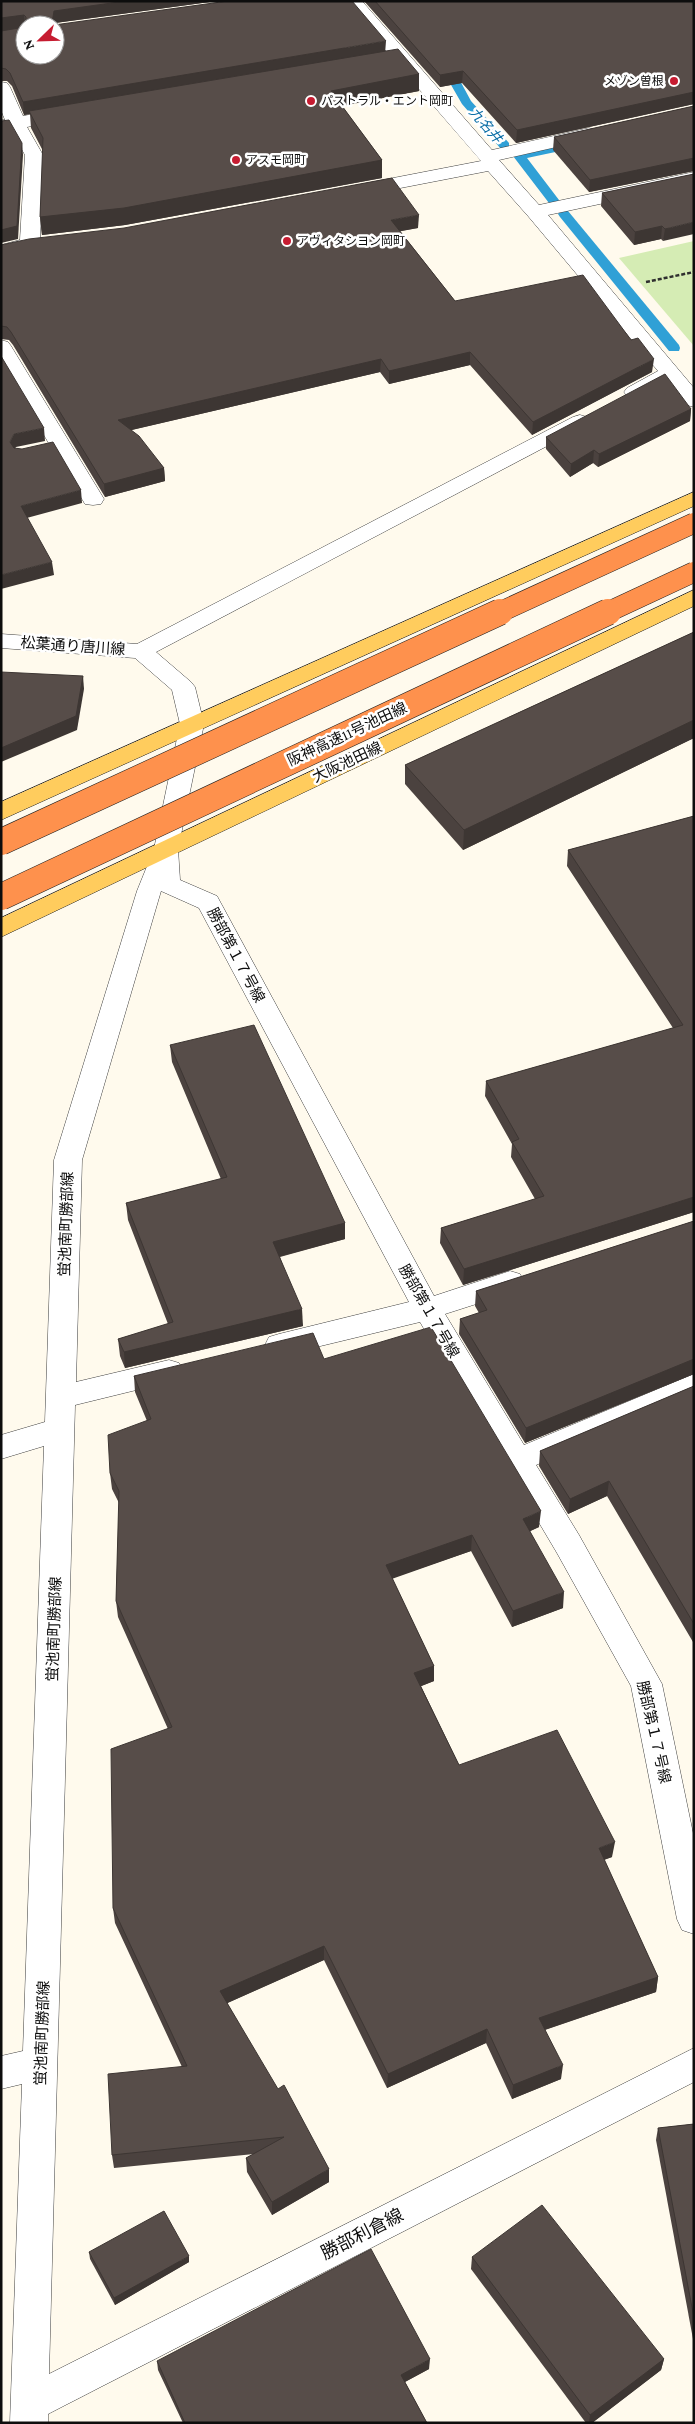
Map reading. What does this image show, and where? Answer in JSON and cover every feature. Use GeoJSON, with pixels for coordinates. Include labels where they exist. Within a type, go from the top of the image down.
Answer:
{"type":"FeatureCollection","features":[{"type":"Feature","properties":{"kind":"highway"},"geometry":{"type":"LineString","coordinates":[[1,842],[694,523]]}},
{"type":"Feature","properties":{"kind":"highway","name":"阪神高速11号池田線"},"geometry":{"type":"LineString","coordinates":[[1,897],[694,572]]}},
{"type":"Feature","properties":{"kind":"main road"},"geometry":{"type":"LineString","coordinates":[[1,812],[694,498]]}},
{"type":"Feature","properties":{"kind":"main road","name":"大阪池田線"},"geometry":{"type":"LineString","coordinates":[[1,928],[694,597]]}},
{"type":"Feature","properties":{"kind":"street"},"geometry":{"type":"LineString","coordinates":[[352,1],[535,212],[694,401]]}},
{"type":"Feature","properties":{"kind":"street"},"geometry":{"type":"LineString","coordinates":[[383,61],[402,58]]}},
{"type":"Feature","properties":{"kind":"street"},"geometry":{"type":"LineString","coordinates":[[1,87],[9,124],[34,156],[30,244]]}},
{"type":"Feature","properties":{"kind":"street"},"geometry":{"type":"LineString","coordinates":[[9,124],[84,112]]}},
{"type":"Feature","properties":{"kind":"street"},"geometry":{"type":"LineString","coordinates":[[338,194],[490,161],[602,131]]}},
{"type":"Feature","properties":{"kind":"street"},"geometry":{"type":"LineString","coordinates":[[535,212],[694,178]]}},
{"type":"Feature","properties":{"kind":"street"},"geometry":{"type":"LineString","coordinates":[[1,251],[30,244],[49,242]]}},
{"type":"Feature","properties":{"kind":"street"},"geometry":{"type":"LineString","coordinates":[[1,346],[52,448],[93,499]]}},
{"type":"Feature","properties":{"kind":"street"},"geometry":{"type":"LineString","coordinates":[[141,651],[671,373]]}},
{"type":"Feature","properties":{"kind":"street","name":"松葉通り唐川線"},"geometry":{"type":"LineString","coordinates":[[1,641],[141,651],[183,687],[192,724]]}},
{"type":"Feature","properties":{"kind":"street","name":"勝部第１７号線"},"geometry":{"type":"LineString","coordinates":[[192,724],[166,849],[168,884],[208,902],[427,1309],[518,1460],[646,1684],[694,1919]]}},
{"type":"Feature","properties":{"kind":"street","name":"蛍池南町勝部線"},"geometry":{"type":"LineString","coordinates":[[29,2414],[68,1160],[149,892],[166,849]]}},
{"type":"Feature","properties":{"kind":"street"},"geometry":{"type":"LineString","coordinates":[[254,1351],[427,1309],[537,1273]]}},
{"type":"Feature","properties":{"kind":"street"},"geometry":{"type":"LineString","coordinates":[[61,1397],[196,1365]]}},
{"type":"Feature","properties":{"kind":"street"},"geometry":{"type":"LineString","coordinates":[[518,1460],[694,1386]]}},
{"type":"Feature","properties":{"kind":"street"},"geometry":{"type":"LineString","coordinates":[[1,1447],[60,1430]]}},
{"type":"Feature","properties":{"kind":"street"},"geometry":{"type":"LineString","coordinates":[[1,2074],[41,2063]]}},
{"type":"Feature","properties":{"kind":"street","name":"勝部利倉線"},"geometry":{"type":"LineString","coordinates":[[29,2414],[694,2064]]}},
{"type":"Feature","properties":{"kind":"path"},"geometry":{"type":"LineString","coordinates":[[637,283],[694,272]]}},
{"type":"Feature","properties":{"kind":"green space"},"geometry":{"type":"Polygon","coordinates":[[[694,241],[694,346],[619,258],[694,241]]]}},
{"type":"Feature","properties":{"kind":"building"},"geometry":{"type":"Polygon","coordinates":[[[1,1],[126,1],[54,11],[53,15],[15,15],[1,18],[1,1]]]}},
{"type":"Feature","properties":{"kind":"building"},"geometry":{"type":"Polygon","coordinates":[[[228,1],[352,1],[386,41],[23,102],[10,73],[6,69],[1,68],[1,31],[15,29],[15,65],[65,65],[65,23],[228,1]]]}},
{"type":"Feature","properties":{"kind":"building"},"geometry":{"type":"Polygon","coordinates":[[[375,1],[694,1],[694,92],[517,130],[463,71],[440,75],[375,1]]]}},
{"type":"Feature","properties":{"kind":"building"},"geometry":{"type":"Polygon","coordinates":[[[398,49],[419,74],[331,91],[382,160],[124,208],[40,217],[43,138],[29,111],[398,49]]]}},
{"type":"Feature","properties":{"kind":"building"},"geometry":{"type":"Polygon","coordinates":[[[694,106],[694,158],[590,180],[554,137],[694,106]]]}},
{"type":"Feature","properties":{"kind":"building"},"geometry":{"type":"Polygon","coordinates":[[[9,120],[22,143],[17,226],[1,230],[1,121],[9,120]]]}},
{"type":"Feature","properties":{"kind":"building"},"geometry":{"type":"Polygon","coordinates":[[[694,174],[694,222],[665,229],[662,226],[635,232],[602,193],[694,174]]]}},
{"type":"Feature","properties":{"kind":"building"},"geometry":{"type":"Polygon","coordinates":[[[392,178],[419,215],[391,220],[455,301],[583,275],[631,340],[638,338],[654,359],[533,422],[470,352],[389,371],[381,359],[118,420],[139,436],[164,468],[104,484],[11,332],[7,327],[1,326],[1,245],[29,239],[124,228],[392,178]]]}},
{"type":"Feature","properties":{"kind":"building"},"geometry":{"type":"Polygon","coordinates":[[[1,356],[44,428],[14,434],[10,442],[14,448],[22,449],[53,442],[81,490],[21,506],[52,562],[1,575],[1,356]]]}},
{"type":"Feature","properties":{"kind":"building"},"geometry":{"type":"Polygon","coordinates":[[[665,374],[691,409],[599,454],[594,450],[571,464],[546,437],[665,374]]]}},
{"type":"Feature","properties":{"kind":"building"},"geometry":{"type":"Polygon","coordinates":[[[694,632],[694,720],[464,830],[405,765],[694,632]]]}},
{"type":"Feature","properties":{"kind":"building"},"geometry":{"type":"Polygon","coordinates":[[[1,672],[83,676],[76,716],[1,748],[1,672]]]}},
{"type":"Feature","properties":{"kind":"building"},"geometry":{"type":"Polygon","coordinates":[[[694,816],[694,1197],[464,1269],[441,1228],[544,1196],[512,1142],[519,1139],[486,1081],[683,1025],[568,850],[694,816]]]}},
{"type":"Feature","properties":{"kind":"building"},"geometry":{"type":"Polygon","coordinates":[[[254,1025],[345,1223],[273,1242],[302,1309],[124,1352],[118,1339],[173,1322],[126,1203],[227,1177],[170,1045],[254,1025]]]}},
{"type":"Feature","properties":{"kind":"building"},"geometry":{"type":"Polygon","coordinates":[[[694,1221],[694,1359],[526,1428],[460,1319],[487,1310],[476,1291],[694,1221]]]}},
{"type":"Feature","properties":{"kind":"building"},"geometry":{"type":"Polygon","coordinates":[[[431,1327],[541,1511],[523,1519],[564,1592],[513,1611],[472,1535],[386,1565],[434,1666],[414,1673],[459,1765],[557,1730],[615,1842],[599,1848],[658,1977],[539,2018],[563,2065],[513,2085],[487,2029],[388,2074],[324,1946],[220,1991],[278,2089],[284,2085],[329,2169],[272,2202],[246,2158],[284,2137],[112,2155],[108,2074],[187,2066],[113,1908],[111,1749],[172,1727],[116,1601],[119,1491],[110,1473],[108,1435],[151,1419],[134,1376],[313,1333],[324,1359],[431,1327]]]}},
{"type":"Feature","properties":{"kind":"building"},"geometry":{"type":"Polygon","coordinates":[[[694,1386],[694,1624],[609,1481],[570,1499],[540,1451],[694,1386]]]}},
{"type":"Feature","properties":{"kind":"building"},"geometry":{"type":"Polygon","coordinates":[[[694,2124],[694,2318],[658,2128],[694,2124]]]}},
{"type":"Feature","properties":{"kind":"building"},"geometry":{"type":"Polygon","coordinates":[[[542,2205],[664,2359],[590,2415],[472,2257],[542,2205]]]}},
{"type":"Feature","properties":{"kind":"building"},"geometry":{"type":"Polygon","coordinates":[[[164,2211],[189,2256],[114,2298],[89,2252],[164,2211]]]}},
{"type":"Feature","properties":{"kind":"building"},"geometry":{"type":"Polygon","coordinates":[[[371,2249],[430,2359],[401,2375],[427,2423],[185,2423],[157,2361],[371,2249]]]}},
{"type":"Feature","properties":{"kind":"waterway","name":"九名井"},"geometry":{"type":"LineString","coordinates":[[445,64],[466,102],[505,146]]}},
{"type":"Feature","properties":{"kind":"waterway","name":"九名井"},"geometry":{"type":"LineString","coordinates":[[553,200],[519,156],[575,144]]}},
{"type":"Feature","properties":{"kind":"waterway","name":"九名井"},"geometry":{"type":"LineString","coordinates":[[564,214],[674,348]]}},
{"type":"Feature","properties":{"kind":"place","name":"メゾン曽根"},"geometry":{"type":"Point","coordinates":[674,81]}},
{"type":"Feature","properties":{"kind":"place","name":"パストラル・エント岡町"},"geometry":{"type":"Point","coordinates":[311,101]}},
{"type":"Feature","properties":{"kind":"place","name":"アスモ岡町"},"geometry":{"type":"Point","coordinates":[236,160]}},
{"type":"Feature","properties":{"kind":"place","name":"アヴィタシヨン岡町"},"geometry":{"type":"Point","coordinates":[287,241]}}]}
